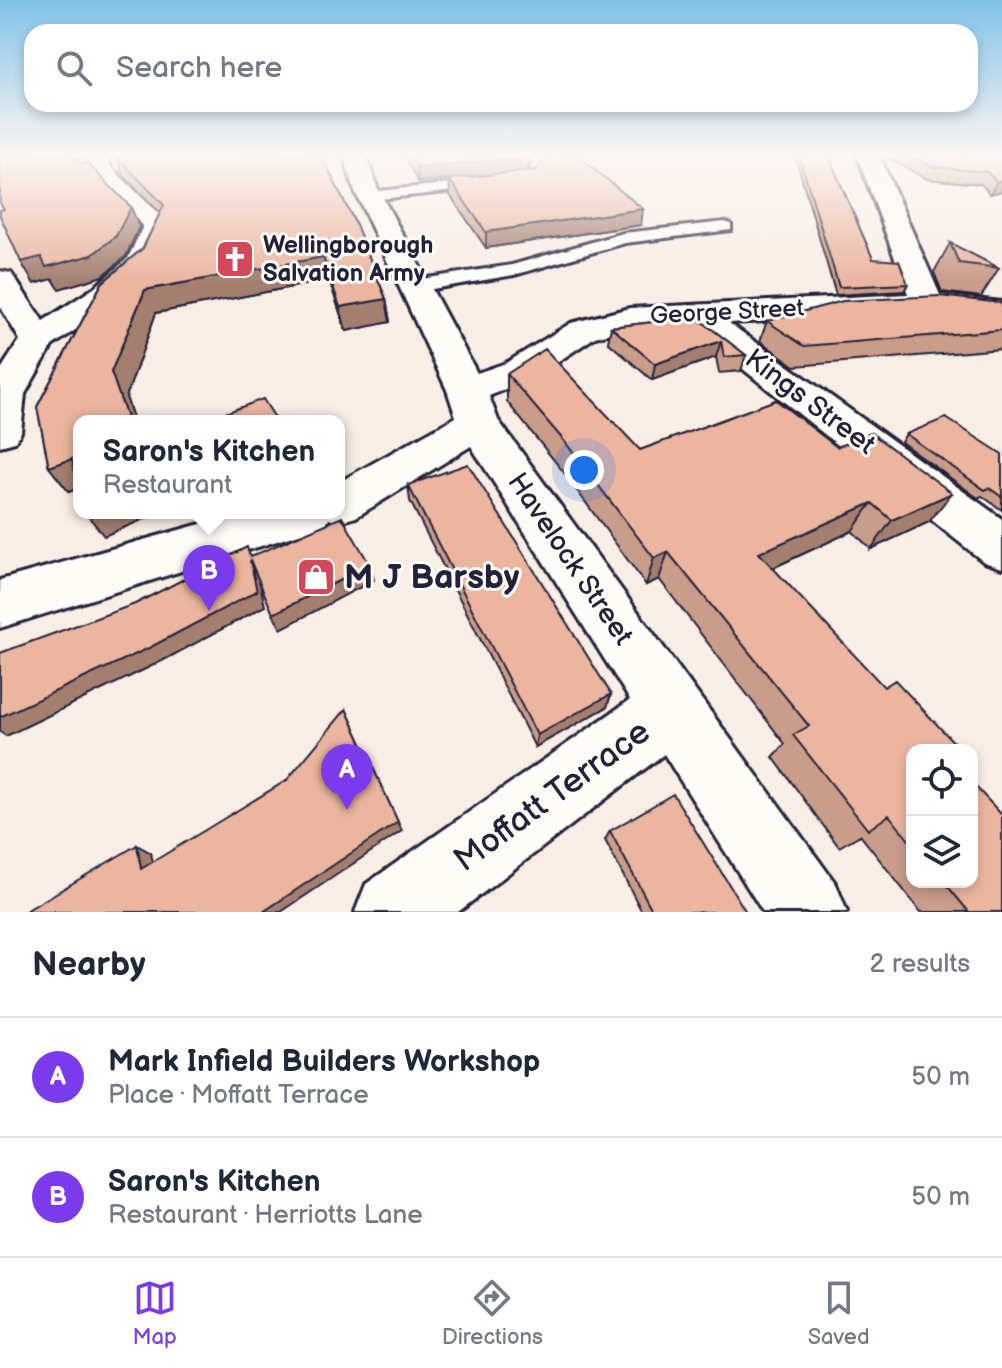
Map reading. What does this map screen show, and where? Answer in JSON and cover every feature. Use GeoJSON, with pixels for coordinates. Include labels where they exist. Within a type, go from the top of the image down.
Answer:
{"type":"FeatureCollection","features":[{"type":"Feature","properties":{"kind":"street"},"geometry":{"type":"LineString","coordinates":[[0,432],[2,396],[38,340],[105,295],[141,262],[157,225],[129,198]]}},
{"type":"Feature","properties":{"kind":"street","name":"Havelock Street"},"geometry":{"type":"LineString","coordinates":[[372,198],[473,407],[808,912]]}},
{"type":"Feature","properties":{"kind":"street"},"geometry":{"type":"LineString","coordinates":[[885,198],[927,303]]}},
{"type":"Feature","properties":{"kind":"street"},"geometry":{"type":"LineString","coordinates":[[0,280],[38,340]]}},
{"type":"Feature","properties":{"kind":"street","name":"George Street"},"geometry":{"type":"LineString","coordinates":[[345,500],[519,371],[583,330],[630,318],[927,303],[1002,312]]}},
{"type":"Feature","properties":{"kind":"street","name":"Kings Street"},"geometry":{"type":"LineString","coordinates":[[695,314],[1002,547]]}},
{"type":"Feature","properties":{"kind":"street"},"geometry":{"type":"LineString","coordinates":[[0,604],[288,519]]}},
{"type":"Feature","properties":{"kind":"street","name":"Moffatt Terrace"},"geometry":{"type":"LineString","coordinates":[[394,912],[671,709]]}},
{"type":"Feature","properties":{"kind":"lane"},"geometry":{"type":"LineString","coordinates":[[415,286],[514,270],[623,238],[725,227]]}},
{"type":"Feature","properties":{"kind":"building"},"geometry":{"type":"Polygon","coordinates":[[[0,198],[122,198],[131,207],[116,236],[92,255],[46,267],[41,257],[21,262],[0,216],[0,210],[4,209],[0,198]]]}},
{"type":"Feature","properties":{"kind":"building"},"geometry":{"type":"Polygon","coordinates":[[[157,198],[342,198],[386,299],[340,307],[323,257],[145,290],[111,372],[126,415],[73,415],[73,463],[72,459],[49,467],[37,407],[102,283],[143,248],[164,205],[157,198]]]}},
{"type":"Feature","properties":{"kind":"building"},"geometry":{"type":"Polygon","coordinates":[[[462,198],[629,198],[643,209],[486,232],[462,198]]]}},
{"type":"Feature","properties":{"kind":"building"},"geometry":{"type":"Polygon","coordinates":[[[812,198],[846,198],[873,259],[899,261],[908,284],[839,287],[812,198]]]}},
{"type":"Feature","properties":{"kind":"building"},"geometry":{"type":"Polygon","coordinates":[[[950,243],[999,268],[959,263],[950,243]]]}},
{"type":"Feature","properties":{"kind":"building"},"geometry":{"type":"Polygon","coordinates":[[[939,296],[1002,303],[1002,330],[804,346],[767,321],[843,301],[939,296]]]}},
{"type":"Feature","properties":{"kind":"building"},"geometry":{"type":"Polygon","coordinates":[[[696,317],[746,355],[724,357],[721,341],[655,364],[611,327],[696,317]]]}},
{"type":"Feature","properties":{"kind":"building"},"geometry":{"type":"Polygon","coordinates":[[[545,349],[640,450],[776,400],[837,447],[871,433],[952,493],[892,520],[872,503],[759,553],[884,687],[895,680],[955,744],[906,744],[906,836],[889,815],[868,830],[793,735],[809,726],[668,552],[654,558],[565,442],[507,374],[545,349]]]}},
{"type":"Feature","properties":{"kind":"building"},"geometry":{"type":"Polygon","coordinates":[[[263,399],[273,415],[220,415],[263,399]]]}},
{"type":"Feature","properties":{"kind":"building"},"geometry":{"type":"Polygon","coordinates":[[[946,418],[1002,454],[1002,497],[989,488],[985,490],[906,434],[946,418]]]}},
{"type":"Feature","properties":{"kind":"building"},"geometry":{"type":"Polygon","coordinates":[[[468,464],[611,694],[537,735],[408,485],[468,464]]]}},
{"type":"Feature","properties":{"kind":"building"},"geometry":{"type":"Polygon","coordinates":[[[343,519],[370,565],[273,614],[250,560],[257,591],[149,648],[0,717],[0,653],[135,604],[247,547],[250,557],[343,519]]]}},
{"type":"Feature","properties":{"kind":"building"},"geometry":{"type":"Polygon","coordinates":[[[346,709],[398,822],[263,912],[24,912],[137,845],[141,869],[287,780],[346,709]]]}},
{"type":"Feature","properties":{"kind":"building"},"geometry":{"type":"Polygon","coordinates":[[[978,789],[1002,815],[1002,912],[969,912],[949,888],[978,888],[978,789]]]}},
{"type":"Feature","properties":{"kind":"building"},"geometry":{"type":"Polygon","coordinates":[[[673,794],[746,912],[653,912],[610,831],[673,794]]]}},
{"type":"Feature","properties":{"kind":"place","name":"Wellingborough Salvation Army"},"geometry":{"type":"Point","coordinates":[235,259]}},
{"type":"Feature","properties":{"kind":"place","name":"M J Barsby"},"geometry":{"type":"Point","coordinates":[316,577]}},
{"type":"Feature","properties":{"kind":"place","name":"Saron's Kitchen"},"geometry":{"type":"Point","coordinates":[209,611]}},
{"type":"Feature","properties":{"kind":"place","name":"Mark Infield Builders Workshop"},"geometry":{"type":"Point","coordinates":[347,810]}}]}
